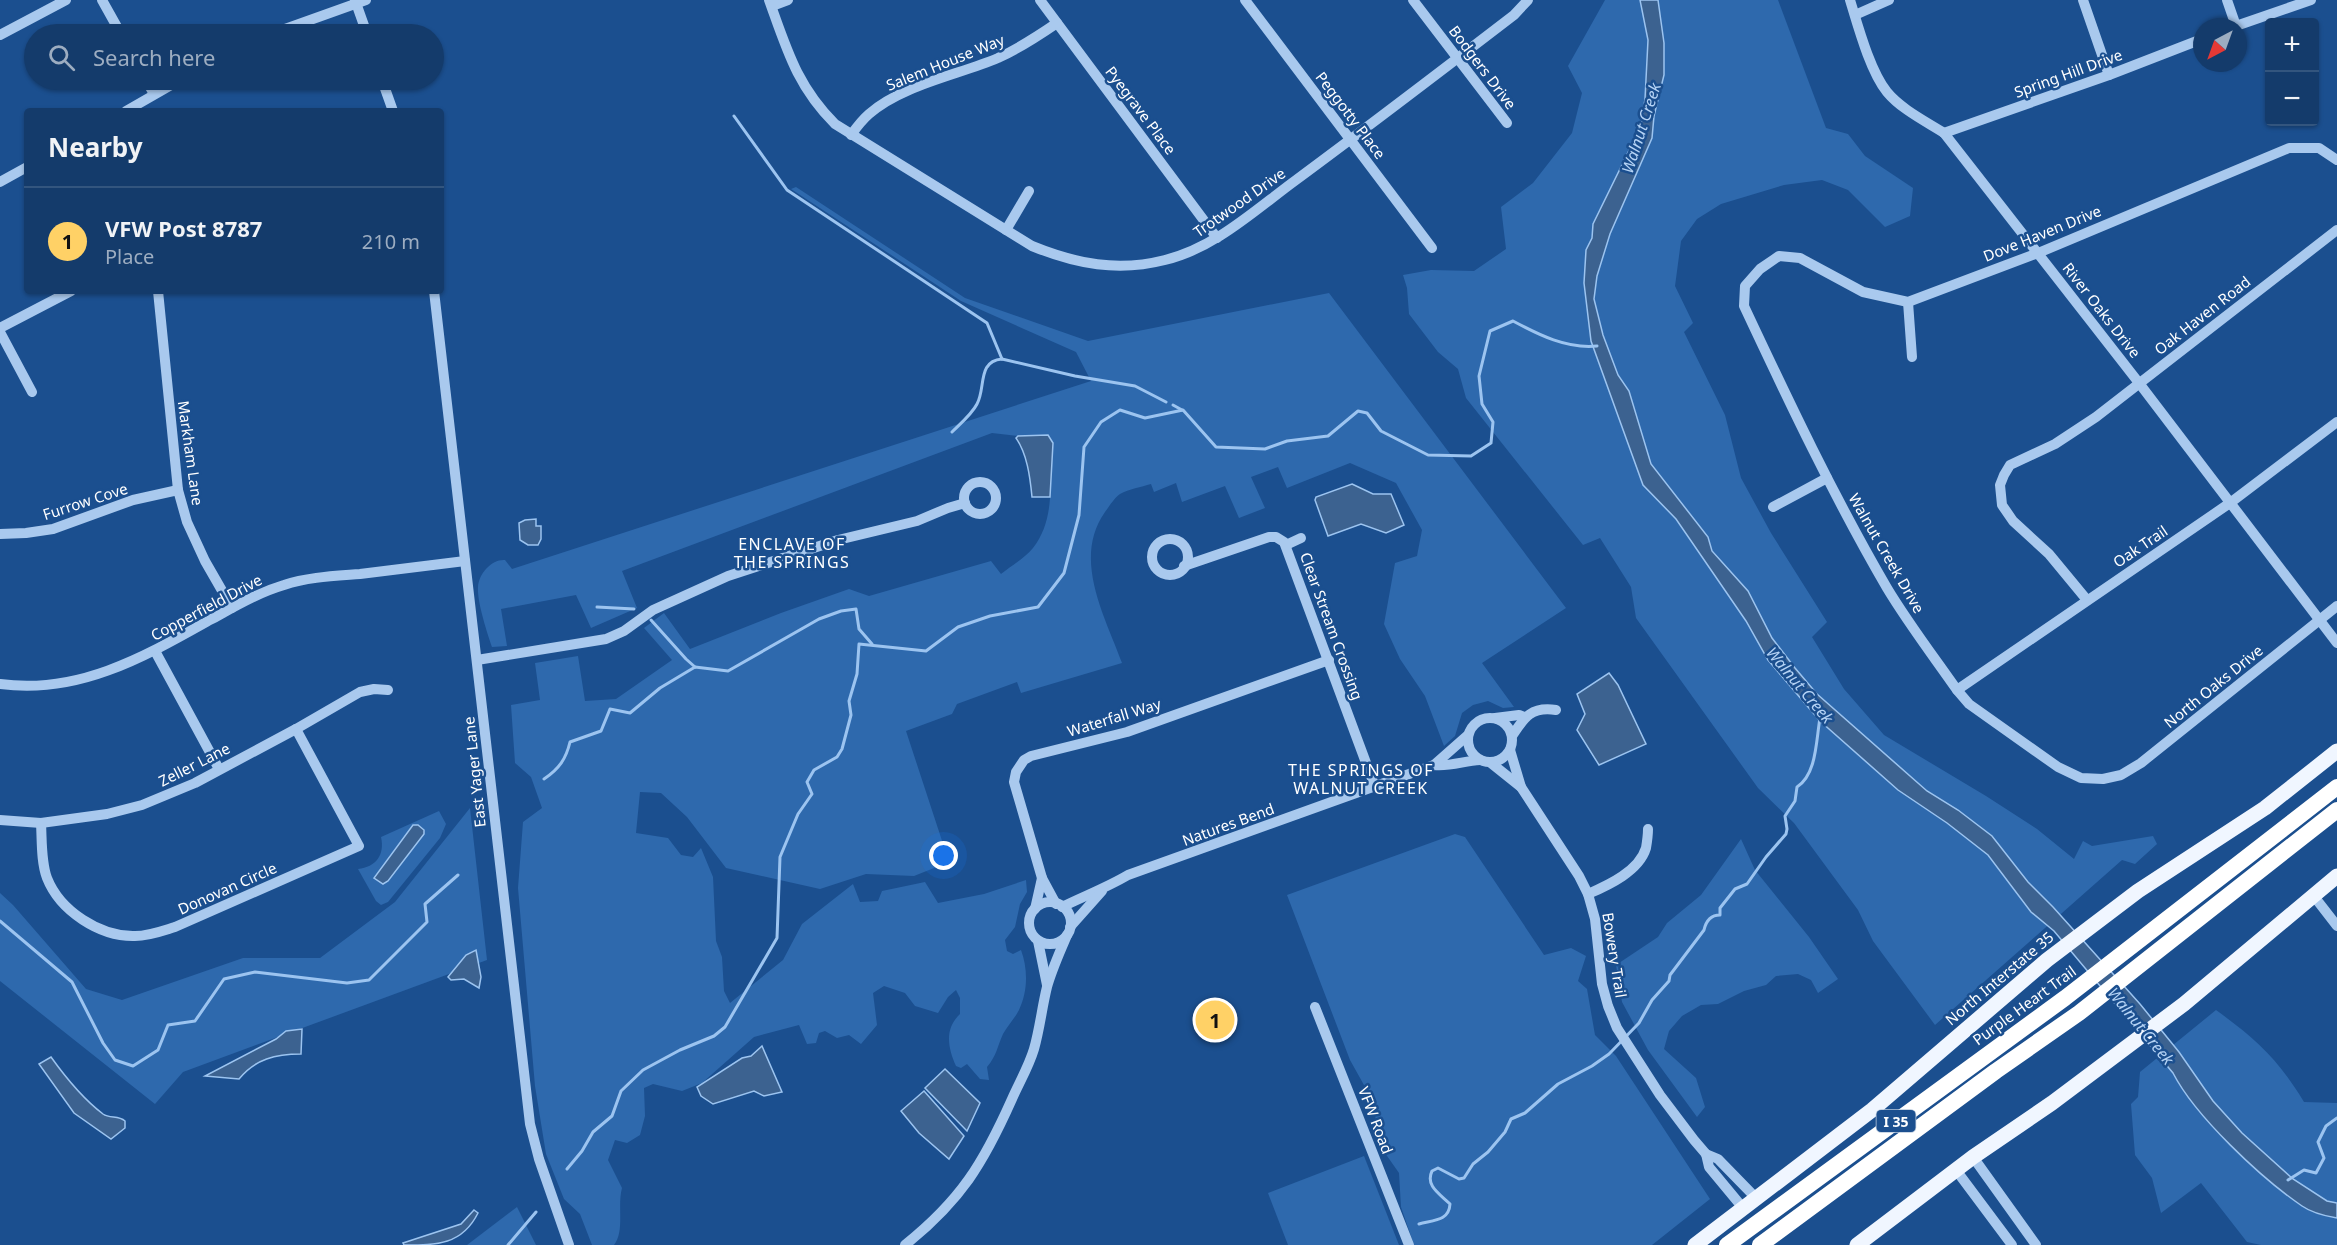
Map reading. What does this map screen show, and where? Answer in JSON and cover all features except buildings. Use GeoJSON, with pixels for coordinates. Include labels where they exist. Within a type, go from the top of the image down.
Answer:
{"type":"FeatureCollection","features":[{"type":"Feature","properties":{"kind":"highway","name":"Purple Heart Trail"},"geometry":{"type":"LineString","coordinates":[[1727,1245],[2065,998],[2337,786]]}},
{"type":"Feature","properties":{"kind":"highway","name":"I 35"},"geometry":{"type":"LineString","coordinates":[[1760,1245],[1996,1071],[2079,1013],[2337,810]]}},
{"type":"Feature","properties":{"kind":"main road","name":"North Interstate 35"},"geometry":{"type":"LineString","coordinates":[[1695,1245],[1872,1110],[2047,960],[2112,910],[2265,808],[2337,751]]}},
{"type":"Feature","properties":{"kind":"main road"},"geometry":{"type":"LineString","coordinates":[[1857,1245],[1973,1157],[2052,1103],[2184,1004],[2337,876]]}},
{"type":"Feature","properties":{"kind":"street"},"geometry":{"type":"LineString","coordinates":[[0,35],[66,0]]}},
{"type":"Feature","properties":{"kind":"street"},"geometry":{"type":"LineString","coordinates":[[102,0],[115,24]]}},
{"type":"Feature","properties":{"kind":"street"},"geometry":{"type":"LineString","coordinates":[[770,3],[788,0]]}},
{"type":"Feature","properties":{"kind":"street","name":"Pyegrave Place"},"geometry":{"type":"LineString","coordinates":[[1040,0],[1217,238]]}},
{"type":"Feature","properties":{"kind":"street","name":"Peggotty Place"},"geometry":{"type":"LineString","coordinates":[[1245,0],[1432,248]]}},
{"type":"Feature","properties":{"kind":"street","name":"Bodgers Drive"},"geometry":{"type":"LineString","coordinates":[[1413,0],[1507,123]]}},
{"type":"Feature","properties":{"kind":"street","name":"Trotwood Drive"},"geometry":{"type":"LineString","coordinates":[[770,3],[794,69],[807,91],[819,107],[851,135],[1032,246],[1059,257],[1112,267],[1166,260],[1191,252],[1217,238],[1514,15],[1528,0]]}},
{"type":"Feature","properties":{"kind":"street","name":"River Oaks Drive"},"geometry":{"type":"LineString","coordinates":[[1850,0],[1876,73],[1887,92],[1906,108],[1944,133],[2139,383],[2337,643]]}},
{"type":"Feature","properties":{"kind":"street"},"geometry":{"type":"LineString","coordinates":[[1855,15],[1889,0]]}},
{"type":"Feature","properties":{"kind":"street"},"geometry":{"type":"LineString","coordinates":[[2083,0],[2109,75]]}},
{"type":"Feature","properties":{"kind":"street"},"geometry":{"type":"LineString","coordinates":[[2227,0],[2232,18]]}},
{"type":"Feature","properties":{"kind":"street"},"geometry":{"type":"LineString","coordinates":[[2247,22],[2311,0]]}},
{"type":"Feature","properties":{"kind":"street"},"geometry":{"type":"LineString","coordinates":[[298,24],[359,1],[365,24]]}},
{"type":"Feature","properties":{"kind":"street","name":"Salem House Way"},"geometry":{"type":"LineString","coordinates":[[851,135],[868,115],[886,102],[901,94],[998,58],[1058,23]]}},
{"type":"Feature","properties":{"kind":"street","name":"Spring Hill Drive"},"geometry":{"type":"LineString","coordinates":[[1944,133],[2109,75],[2193,42]]}},
{"type":"Feature","properties":{"kind":"street"},"geometry":{"type":"LineString","coordinates":[[152,90],[154,94]]}},
{"type":"Feature","properties":{"kind":"street"},"geometry":{"type":"LineString","coordinates":[[131,108],[161,90]]}},
{"type":"Feature","properties":{"kind":"street"},"geometry":{"type":"LineString","coordinates":[[386,90],[392,108]]}},
{"type":"Feature","properties":{"kind":"street","name":"Dove Haven Drive"},"geometry":{"type":"LineString","coordinates":[[1908,302],[2037,253],[2289,148],[2319,148],[2337,160]]}},
{"type":"Feature","properties":{"kind":"street"},"geometry":{"type":"LineString","coordinates":[[0,182],[24,169]]}},
{"type":"Feature","properties":{"kind":"street"},"geometry":{"type":"LineString","coordinates":[[1005,230],[1029,191]]}},
{"type":"Feature","properties":{"kind":"street","name":"Oak Haven Road"},"geometry":{"type":"LineString","coordinates":[[2087,600],[2049,554],[2013,521],[2001,505],[2000,485],[2010,465],[2055,444],[2096,417],[2337,230]]}},
{"type":"Feature","properties":{"kind":"street","name":"Walnut Creek Drive"},"geometry":{"type":"LineString","coordinates":[[1908,302],[1863,292],[1800,258],[1779,256],[1760,269],[1745,286],[1744,306],[1827,478],[1888,590],[1957,690],[1976,709],[2058,767],[2081,778],[2103,779]]}},
{"type":"Feature","properties":{"kind":"street"},"geometry":{"type":"LineString","coordinates":[[32,392],[0,330],[66,294]]}},
{"type":"Feature","properties":{"kind":"street","name":"Markham Lane"},"geometry":{"type":"LineString","coordinates":[[158,294],[178,490],[187,522],[205,561],[232,608]]}},
{"type":"Feature","properties":{"kind":"street","name":"East Yager Lane"},"geometry":{"type":"LineString","coordinates":[[434,294],[530,1124],[539,1159],[569,1245]]}},
{"type":"Feature","properties":{"kind":"street"},"geometry":{"type":"LineString","coordinates":[[1908,302],[1912,357]]}},
{"type":"Feature","properties":{"kind":"street","name":"Oak Trail"},"geometry":{"type":"LineString","coordinates":[[1957,690],[2230,503],[2337,422]]}},
{"type":"Feature","properties":{"kind":"street"},"geometry":{"type":"LineString","coordinates":[[1773,507],[1827,478]]}},
{"type":"Feature","properties":{"kind":"street","name":"Furrow Cove"},"geometry":{"type":"LineString","coordinates":[[0,534],[53,529],[133,500],[178,490]]}},
{"type":"Feature","properties":{"kind":"street"},"geometry":{"type":"LineString","coordinates":[[477,660],[606,639],[624,631],[653,610],[728,576],[838,540],[917,521],[965,503]]}},
{"type":"Feature","properties":{"kind":"street","name":"Clear Stream Crossing"},"geometry":{"type":"LineString","coordinates":[[1185,567],[1269,537],[1280,539],[1286,545],[1375,787]]}},
{"type":"Feature","properties":{"kind":"street"},"geometry":{"type":"LineString","coordinates":[[1286,545],[1301,538]]}},
{"type":"Feature","properties":{"kind":"street","name":"Copperfield Drive"},"geometry":{"type":"LineString","coordinates":[[0,684],[39,686],[70,682],[118,669],[258,594],[302,581],[465,561]]}},
{"type":"Feature","properties":{"kind":"street","name":"North Oaks Drive"},"geometry":{"type":"LineString","coordinates":[[2103,779],[2121,775],[2141,763],[2337,606]]}},
{"type":"Feature","properties":{"kind":"street"},"geometry":{"type":"LineString","coordinates":[[155,651],[219,769]]}},
{"type":"Feature","properties":{"kind":"street","name":"Waterfall Way"},"geometry":{"type":"LineString","coordinates":[[1059,905],[1042,878],[1014,782],[1016,772],[1024,760],[1031,756],[1127,732],[1329,660]]}},
{"type":"Feature","properties":{"kind":"street","name":"Zeller Lane"},"geometry":{"type":"LineString","coordinates":[[0,820],[41,823],[107,814],[142,805],[171,795],[296,729],[360,692],[374,689],[388,690]]}},
{"type":"Feature","properties":{"kind":"street"},"geometry":{"type":"LineString","coordinates":[[1524,717],[1519,715],[1484,718],[1478,721],[1468,735],[1469,748],[1480,760],[1491,763],[1502,759],[1510,750],[1512,736],[1524,717],[1541,710],[1556,710]]}},
{"type":"Feature","properties":{"kind":"street"},"geometry":{"type":"LineString","coordinates":[[1494,718],[1506,724],[1512,736]]}},
{"type":"Feature","properties":{"kind":"street","name":"Donovan Circle"},"geometry":{"type":"LineString","coordinates":[[41,823],[43,860],[47,878],[72,912],[99,929],[115,934],[135,936],[175,927],[359,846],[296,729]]}},
{"type":"Feature","properties":{"kind":"street","name":"Natures Bend"},"geometry":{"type":"LineString","coordinates":[[1059,905],[1102,891],[1128,875],[1434,765],[1468,735]]}},
{"type":"Feature","properties":{"kind":"street","name":"Bowery Trail"},"geometry":{"type":"LineString","coordinates":[[1510,750],[1521,787],[1579,876],[1588,894],[1595,919],[1602,984],[1617,1028],[1660,1095],[1706,1154],[1709,1167],[1750,1203]]}},
{"type":"Feature","properties":{"kind":"street","name":"Natures Bend"},"geometry":{"type":"LineString","coordinates":[[1434,765],[1444,766],[1480,760]]}},
{"type":"Feature","properties":{"kind":"street","name":"Bowery Trail"},"geometry":{"type":"LineString","coordinates":[[1491,763],[1521,787]]}},
{"type":"Feature","properties":{"kind":"street"},"geometry":{"type":"LineString","coordinates":[[1588,894],[1617,880],[1637,863],[1645,849],[1648,829]]}},
{"type":"Feature","properties":{"kind":"street","name":"Waterfall Way"},"geometry":{"type":"LineString","coordinates":[[1035,909],[1042,878]]}},
{"type":"Feature","properties":{"kind":"street","name":"Natures Bend"},"geometry":{"type":"LineString","coordinates":[[905,1245],[930,1225],[957,1197],[975,1172],[995,1137],[1033,1051],[1042,1018],[1047,985],[1068,931],[1102,891]]}},
{"type":"Feature","properties":{"kind":"street"},"geometry":{"type":"LineString","coordinates":[[2313,895],[2337,926]]}},
{"type":"Feature","properties":{"kind":"street"},"geometry":{"type":"LineString","coordinates":[[1042,904],[1059,905],[1069,916],[1068,931],[1054,944],[1038,941],[1029,925],[1035,909],[1042,904]]}},
{"type":"Feature","properties":{"kind":"street","name":"Natures Bend"},"geometry":{"type":"LineString","coordinates":[[1038,941],[1047,985]]}},
{"type":"Feature","properties":{"kind":"street","name":"VFW Road"},"geometry":{"type":"LineString","coordinates":[[1315,1007],[1409,1245]]}},
{"type":"Feature","properties":{"kind":"street","name":"Bowery Trail"},"geometry":{"type":"LineString","coordinates":[[1706,1154],[1718,1160],[1750,1203]]}},
{"type":"Feature","properties":{"kind":"street"},"geometry":{"type":"LineString","coordinates":[[1973,1157],[2036,1245]]}},
{"type":"Feature","properties":{"kind":"street"},"geometry":{"type":"LineString","coordinates":[[1956,1170],[2012,1245]]}},
{"type":"Feature","properties":{"kind":"shaded area"},"geometry":{"type":"Polygon","coordinates":[[[1605,0],[1778,0],[1826,128],[1848,134],[1865,156],[1913,188],[1910,216],[1885,227],[1848,190],[1822,180],[1784,185],[1721,204],[1697,219],[1681,241],[1675,286],[1693,323],[1684,332],[1725,415],[1741,478],[1771,533],[1827,622],[1812,637],[1844,689],[1884,735],[2037,829],[2074,859],[2083,841],[2092,846],[2153,836],[2157,844],[2135,864],[2122,860],[1935,1025],[1873,941],[1858,910],[1794,823],[1758,788],[1636,618],[1631,587],[1600,538],[1583,545],[1466,398],[1458,369],[1438,352],[1409,314],[1407,288],[1403,275],[1431,270],[1474,271],[1506,249],[1501,207],[1533,183],[1572,133],[1582,93],[1568,66],[1605,0]]]}},
{"type":"Feature","properties":{"kind":"shaded area"},"geometry":{"type":"Polygon","coordinates":[[[796,187],[965,298],[1088,341],[1329,293],[1566,608],[1482,663],[1514,707],[1503,708],[1488,701],[1473,705],[1462,713],[1455,736],[1444,746],[1425,696],[1400,659],[1384,624],[1395,563],[1417,556],[1422,530],[1396,483],[1350,463],[1287,488],[1278,467],[1251,477],[1265,508],[1239,518],[1225,486],[1182,502],[1176,483],[1154,492],[1151,484],[1127,491],[1116,498],[1105,512],[1096,530],[1091,549],[1091,568],[1100,607],[1122,663],[1021,693],[1017,682],[957,704],[952,714],[906,731],[949,862],[914,876],[866,874],[820,889],[726,868],[687,817],[661,793],[640,792],[636,833],[668,838],[681,855],[693,857],[701,848],[713,877],[716,941],[722,957],[724,991],[730,1003],[783,960],[802,924],[853,884],[860,902],[878,901],[882,891],[925,882],[938,903],[984,894],[1026,880],[1027,892],[1020,904],[1015,927],[1005,940],[1007,951],[1013,954],[1021,950],[1026,972],[1025,988],[1019,1010],[1003,1034],[995,1055],[987,1067],[989,1080],[980,1079],[967,1064],[961,1068],[956,1066],[953,1059],[950,1032],[951,1026],[960,1014],[960,998],[956,990],[948,997],[938,1013],[915,1006],[905,993],[884,986],[873,993],[877,1025],[861,1044],[849,1035],[837,1038],[825,1031],[819,1033],[816,1043],[807,1044],[799,1025],[754,1037],[702,1083],[682,1091],[653,1084],[644,1088],[645,1116],[640,1135],[627,1143],[615,1140],[608,1160],[622,1188],[619,1233],[614,1245],[592,1245],[580,1214],[564,1199],[546,1154],[535,1086],[518,888],[523,822],[542,808],[531,777],[515,763],[511,705],[540,700],[535,663],[578,656],[585,701],[616,699],[672,660],[644,628],[664,613],[690,649],[849,589],[869,596],[991,561],[1001,574],[1033,548],[1046,522],[1050,493],[1048,435],[1018,436],[992,433],[622,571],[637,608],[591,628],[576,595],[501,609],[507,646],[492,647],[479,601],[478,587],[481,577],[491,564],[500,560],[505,560],[512,569],[1091,381],[1076,352],[961,301],[791,189],[796,187]]]}},
{"type":"Feature","properties":{"kind":"shaded area"},"geometry":{"type":"Polygon","coordinates":[[[470,808],[487,960],[183,1072],[155,1104],[0,981],[0,893],[86,989],[122,1000],[243,958],[320,958],[395,902],[470,808]]]}},
{"type":"Feature","properties":{"kind":"shaded area"},"geometry":{"type":"Polygon","coordinates":[[[439,811],[446,824],[440,838],[388,902],[381,905],[376,901],[358,869],[370,866],[378,859],[382,849],[381,837],[439,811]]]}},
{"type":"Feature","properties":{"kind":"shaded area"},"geometry":{"type":"Polygon","coordinates":[[[1455,834],[1465,837],[1544,955],[1571,948],[1586,956],[1578,981],[1587,989],[1595,1035],[1616,1056],[1710,1199],[1652,1245],[1414,1245],[1401,1207],[1399,1173],[1378,1143],[1374,1103],[1350,1060],[1287,895],[1455,834]]]}},
{"type":"Feature","properties":{"kind":"shaded area"},"geometry":{"type":"Polygon","coordinates":[[[1741,839],[1755,870],[1809,937],[1838,979],[1818,993],[1811,980],[1798,974],[1776,976],[1766,985],[1744,991],[1718,1004],[1701,1005],[1682,1016],[1669,1031],[1664,1049],[1696,1078],[1705,1107],[1697,1117],[1648,1050],[1622,1002],[1616,965],[1658,937],[1667,923],[1701,895],[1741,839]]]}},
{"type":"Feature","properties":{"kind":"shaded area"},"geometry":{"type":"Polygon","coordinates":[[[2216,1010],[2265,1051],[2285,1074],[2304,1102],[2337,1103],[2337,1245],[2261,1245],[2247,1242],[2201,1183],[2161,1213],[2152,1178],[2135,1155],[2131,1104],[2138,1097],[2140,1072],[2216,1010]]]}},
{"type":"Feature","properties":{"kind":"shaded area"},"geometry":{"type":"Polygon","coordinates":[[[1364,1156],[1399,1245],[1288,1245],[1268,1193],[1364,1156]]]}},
{"type":"Feature","properties":{"kind":"shaded area"},"geometry":{"type":"Polygon","coordinates":[[[517,1207],[536,1245],[467,1245],[517,1207]]]}},
{"type":"Feature","properties":{"kind":"water","name":"Walnut Creek"},"geometry":{"type":"Polygon","coordinates":[[[1640,0],[1658,0],[1664,43],[1664,75],[1654,116],[1652,138],[1610,234],[1597,276],[1594,299],[1603,335],[1618,375],[1629,391],[1651,464],[1708,537],[1712,551],[1748,591],[1772,638],[1817,694],[1927,791],[1958,810],[1992,836],[2028,882],[2140,1004],[2179,1052],[2213,1101],[2242,1133],[2293,1179],[2327,1201],[2337,1203],[2337,1218],[2310,1211],[2302,1206],[2230,1145],[2197,1108],[2173,1073],[2054,931],[2031,912],[1988,855],[1947,823],[1898,790],[1820,721],[1768,660],[1746,621],[1676,519],[1643,485],[1591,341],[1584,283],[1586,250],[1592,238],[1593,224],[1641,126],[1648,40],[1640,0]]]}},
{"type":"Feature","properties":{"kind":"water"},"geometry":{"type":"Polygon","coordinates":[[[1048,435],[1053,443],[1050,497],[1032,497],[1025,458],[1016,438],[1018,436],[1048,435]]]}},
{"type":"Feature","properties":{"kind":"water"},"geometry":{"type":"Polygon","coordinates":[[[1352,484],[1373,494],[1391,494],[1404,525],[1386,533],[1361,524],[1328,536],[1315,500],[1316,497],[1352,484]]]}},
{"type":"Feature","properties":{"kind":"water"},"geometry":{"type":"Polygon","coordinates":[[[536,519],[536,526],[541,526],[541,539],[538,545],[528,545],[520,540],[519,523],[536,519]]]}},
{"type":"Feature","properties":{"kind":"water"},"geometry":{"type":"Polygon","coordinates":[[[1609,673],[1618,685],[1646,744],[1599,765],[1577,730],[1585,714],[1577,694],[1609,673]]]}},
{"type":"Feature","properties":{"kind":"water"},"geometry":{"type":"Polygon","coordinates":[[[413,825],[418,825],[424,830],[424,834],[388,881],[383,884],[374,878],[413,825]]]}},
{"type":"Feature","properties":{"kind":"water"},"geometry":{"type":"Polygon","coordinates":[[[476,950],[481,977],[479,988],[464,979],[451,980],[448,977],[466,955],[476,950]]]}},
{"type":"Feature","properties":{"kind":"water"},"geometry":{"type":"Polygon","coordinates":[[[302,1029],[301,1054],[283,1055],[259,1062],[239,1079],[205,1076],[276,1039],[286,1031],[302,1029]]]}},
{"type":"Feature","properties":{"kind":"water"},"geometry":{"type":"Polygon","coordinates":[[[762,1046],[782,1092],[764,1096],[754,1091],[713,1104],[701,1096],[697,1087],[742,1058],[751,1056],[762,1046]]]}},
{"type":"Feature","properties":{"kind":"water"},"geometry":{"type":"Polygon","coordinates":[[[51,1057],[95,1108],[106,1115],[125,1121],[125,1128],[111,1139],[74,1113],[39,1064],[51,1057]]]}},
{"type":"Feature","properties":{"kind":"water"},"geometry":{"type":"Polygon","coordinates":[[[945,1069],[980,1103],[967,1131],[925,1088],[945,1069]]]}},
{"type":"Feature","properties":{"kind":"water"},"geometry":{"type":"Polygon","coordinates":[[[924,1091],[964,1136],[949,1159],[919,1133],[901,1111],[924,1091]]]}},
{"type":"Feature","properties":{"kind":"water"},"geometry":{"type":"Polygon","coordinates":[[[474,1210],[478,1213],[472,1224],[456,1237],[438,1243],[404,1245],[403,1243],[461,1224],[474,1210]]]}},
{"type":"Feature","properties":{"kind":"waterway"},"geometry":{"type":"LineString","coordinates":[[734,116],[787,190],[987,323],[1002,359]]}},
{"type":"Feature","properties":{"kind":"waterway"},"geometry":{"type":"LineString","coordinates":[[567,1169],[582,1151],[593,1132],[612,1116],[621,1091],[643,1070],[680,1050],[714,1036],[725,1027],[777,938],[780,857],[798,814],[812,794],[807,782],[814,770],[837,757],[842,749],[851,715],[849,701],[857,674],[859,644],[926,651],[958,627],[990,616],[1038,607],[1064,573],[1079,515],[1084,447],[1101,422],[1120,410],[1145,418],[1183,410],[1216,447],[1265,449],[1287,441],[1328,436],[1358,411],[1367,413],[1381,431],[1428,455],[1471,456],[1491,443],[1493,422],[1482,404],[1479,376],[1490,331],[1513,321],[1543,336],[1564,343],[1597,346]]}},
{"type":"Feature","properties":{"kind":"waterway"},"geometry":{"type":"LineString","coordinates":[[952,432],[977,404],[985,370],[994,361],[1002,359],[1075,376],[1135,386],[1166,402]]}},
{"type":"Feature","properties":{"kind":"waterway"},"geometry":{"type":"LineString","coordinates":[[1173,405],[1182,410]]}},
{"type":"Feature","properties":{"kind":"waterway"},"geometry":{"type":"LineString","coordinates":[[597,607],[634,609]]}},
{"type":"Feature","properties":{"kind":"waterway"},"geometry":{"type":"LineString","coordinates":[[544,779],[561,763],[570,742],[601,731],[610,709],[630,713],[660,688],[695,667],[728,671],[819,619],[841,611],[856,609],[859,629],[872,644]]}},
{"type":"Feature","properties":{"kind":"waterway"},"geometry":{"type":"LineString","coordinates":[[651,620],[695,667]]}},
{"type":"Feature","properties":{"kind":"waterway","name":"Walnut Creek"},"geometry":{"type":"LineString","coordinates":[[1419,1224],[1440,1219],[1449,1210],[1450,1204],[1438,1193],[1430,1181],[1432,1171],[1438,1168],[1459,1179],[1464,1178],[1473,1164],[1488,1152],[1505,1132],[1511,1119],[1525,1113],[1558,1084],[1609,1054],[1639,1023],[1652,1000],[1669,981],[1670,975],[1704,930],[1708,921],[1720,915],[1720,908],[1735,889],[1747,884],[1786,834],[1785,816],[1795,801],[1797,787],[1804,781],[1812,765],[1820,718]]}},
{"type":"Feature","properties":{"kind":"waterway"},"geometry":{"type":"LineString","coordinates":[[0,921],[72,982],[103,1043],[115,1060],[133,1066],[158,1050],[168,1025],[195,1021],[224,979],[255,972],[347,983],[369,980],[427,922],[425,904],[458,875]]}},
{"type":"Feature","properties":{"kind":"waterway"},"geometry":{"type":"LineString","coordinates":[[2288,1180],[2304,1170],[2316,1173],[2324,1158],[2318,1142],[2326,1126],[2337,1118]]}},
{"type":"Feature","properties":{"kind":"waterway"},"geometry":{"type":"LineString","coordinates":[[508,1245],[536,1212]]}},
{"type":"Feature","properties":{"kind":"place","name":"VFW Post 8787"},"geometry":{"type":"Point","coordinates":[1215,1020]}},
{"type":"Feature","properties":{"kind":"district","name":"ENCLAVE OF THE SPRINGS"},"geometry":{"type":"Point","coordinates":[792,553]}},
{"type":"Feature","properties":{"kind":"district","name":"THE SPRINGS OF WALNUT CREEK"},"geometry":{"type":"Point","coordinates":[1361,779]}}]}
